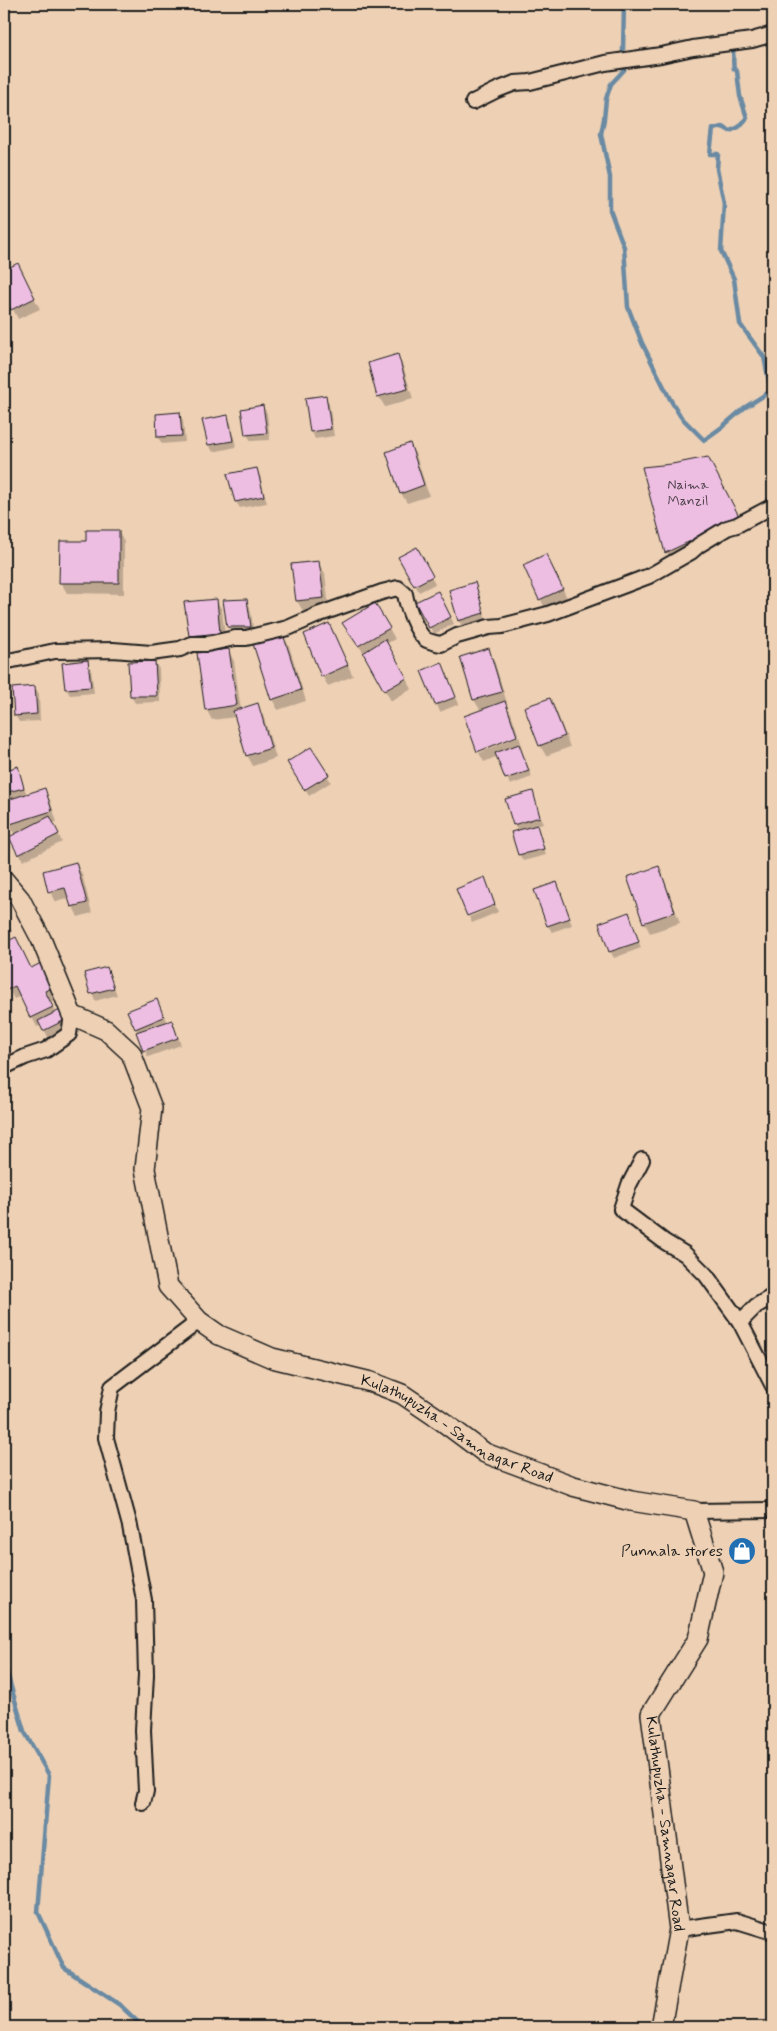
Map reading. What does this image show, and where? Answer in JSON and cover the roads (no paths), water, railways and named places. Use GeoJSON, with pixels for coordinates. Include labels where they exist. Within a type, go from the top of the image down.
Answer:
{"type":"FeatureCollection","features":[{"type":"Feature","properties":{"kind":"main road"},"geometry":{"type":"LineString","coordinates":[[4,880],[20,899],[41,939],[72,1015]]}},
{"type":"Feature","properties":{"kind":"main road","name":"Kulathupuzha - Samnagar Road"},"geometry":{"type":"LineString","coordinates":[[72,1015],[106,1030],[130,1053],[152,1108],[145,1168],[168,1286],[199,1321],[219,1335],[272,1358],[371,1382],[402,1394],[485,1453],[573,1486],[631,1501],[694,1511],[713,1572],[698,1640],[651,1714],[678,1929],[661,2027]]}},
{"type":"Feature","properties":{"kind":"street"},"geometry":{"type":"LineString","coordinates":[[474,102],[514,83],[544,79],[605,63],[752,40],[773,34]]}},
{"type":"Feature","properties":{"kind":"street"},"geometry":{"type":"LineString","coordinates":[[4,662],[56,650],[106,650],[151,653],[180,649],[192,644],[207,644],[235,638],[246,638],[288,628],[320,614],[398,588],[405,594],[407,606],[418,629],[426,640],[441,644],[457,636],[489,627],[502,626],[548,614],[649,576],[691,552],[700,544],[726,528],[738,526],[773,506]]}},
{"type":"Feature","properties":{"kind":"street"},"geometry":{"type":"LineString","coordinates":[[4,1067],[46,1050],[69,1034],[72,1015]]}},
{"type":"Feature","properties":{"kind":"street"},"geometry":{"type":"LineString","coordinates":[[642,1160],[629,1185],[621,1209],[685,1254],[706,1275],[740,1322],[773,1386]]}},
{"type":"Feature","properties":{"kind":"street"},"geometry":{"type":"LineString","coordinates":[[740,1322],[756,1306],[773,1296]]}},
{"type":"Feature","properties":{"kind":"street"},"geometry":{"type":"LineString","coordinates":[[143,1802],[146,1791],[143,1730],[146,1675],[144,1600],[130,1526],[106,1438],[107,1412],[112,1387],[199,1321]]}},
{"type":"Feature","properties":{"kind":"street"},"geometry":{"type":"LineString","coordinates":[[694,1511],[773,1510]]}},
{"type":"Feature","properties":{"kind":"street"},"geometry":{"type":"LineString","coordinates":[[678,1929],[737,1921],[773,1932]]}},
{"type":"Feature","properties":{"kind":"waterway"},"geometry":{"type":"LineString","coordinates":[[623,51],[624,4]]}},
{"type":"Feature","properties":{"kind":"waterway"},"geometry":{"type":"LineString","coordinates":[[732,45],[734,69],[737,71],[740,96],[747,118],[739,127],[730,131],[723,127],[713,129],[710,154],[718,154],[717,169],[724,203],[721,251],[734,279],[740,324],[764,357],[771,391]]}},
{"type":"Feature","properties":{"kind":"waterway"},"geometry":{"type":"LineString","coordinates":[[624,70],[611,84],[606,99],[601,134],[610,177],[610,210],[624,247],[628,307],[642,343],[681,417],[704,440],[744,408],[771,391],[773,396]]}},
{"type":"Feature","properties":{"kind":"waterway"},"geometry":{"type":"LineString","coordinates":[[4,1655],[6,1670],[24,1731],[49,1775],[38,1912],[64,1968],[120,2005],[143,2027]]}},
{"type":"Feature","properties":{"kind":"place","name":"Punnala stores"},"geometry":{"type":"Point","coordinates":[742,1551]}}]}
